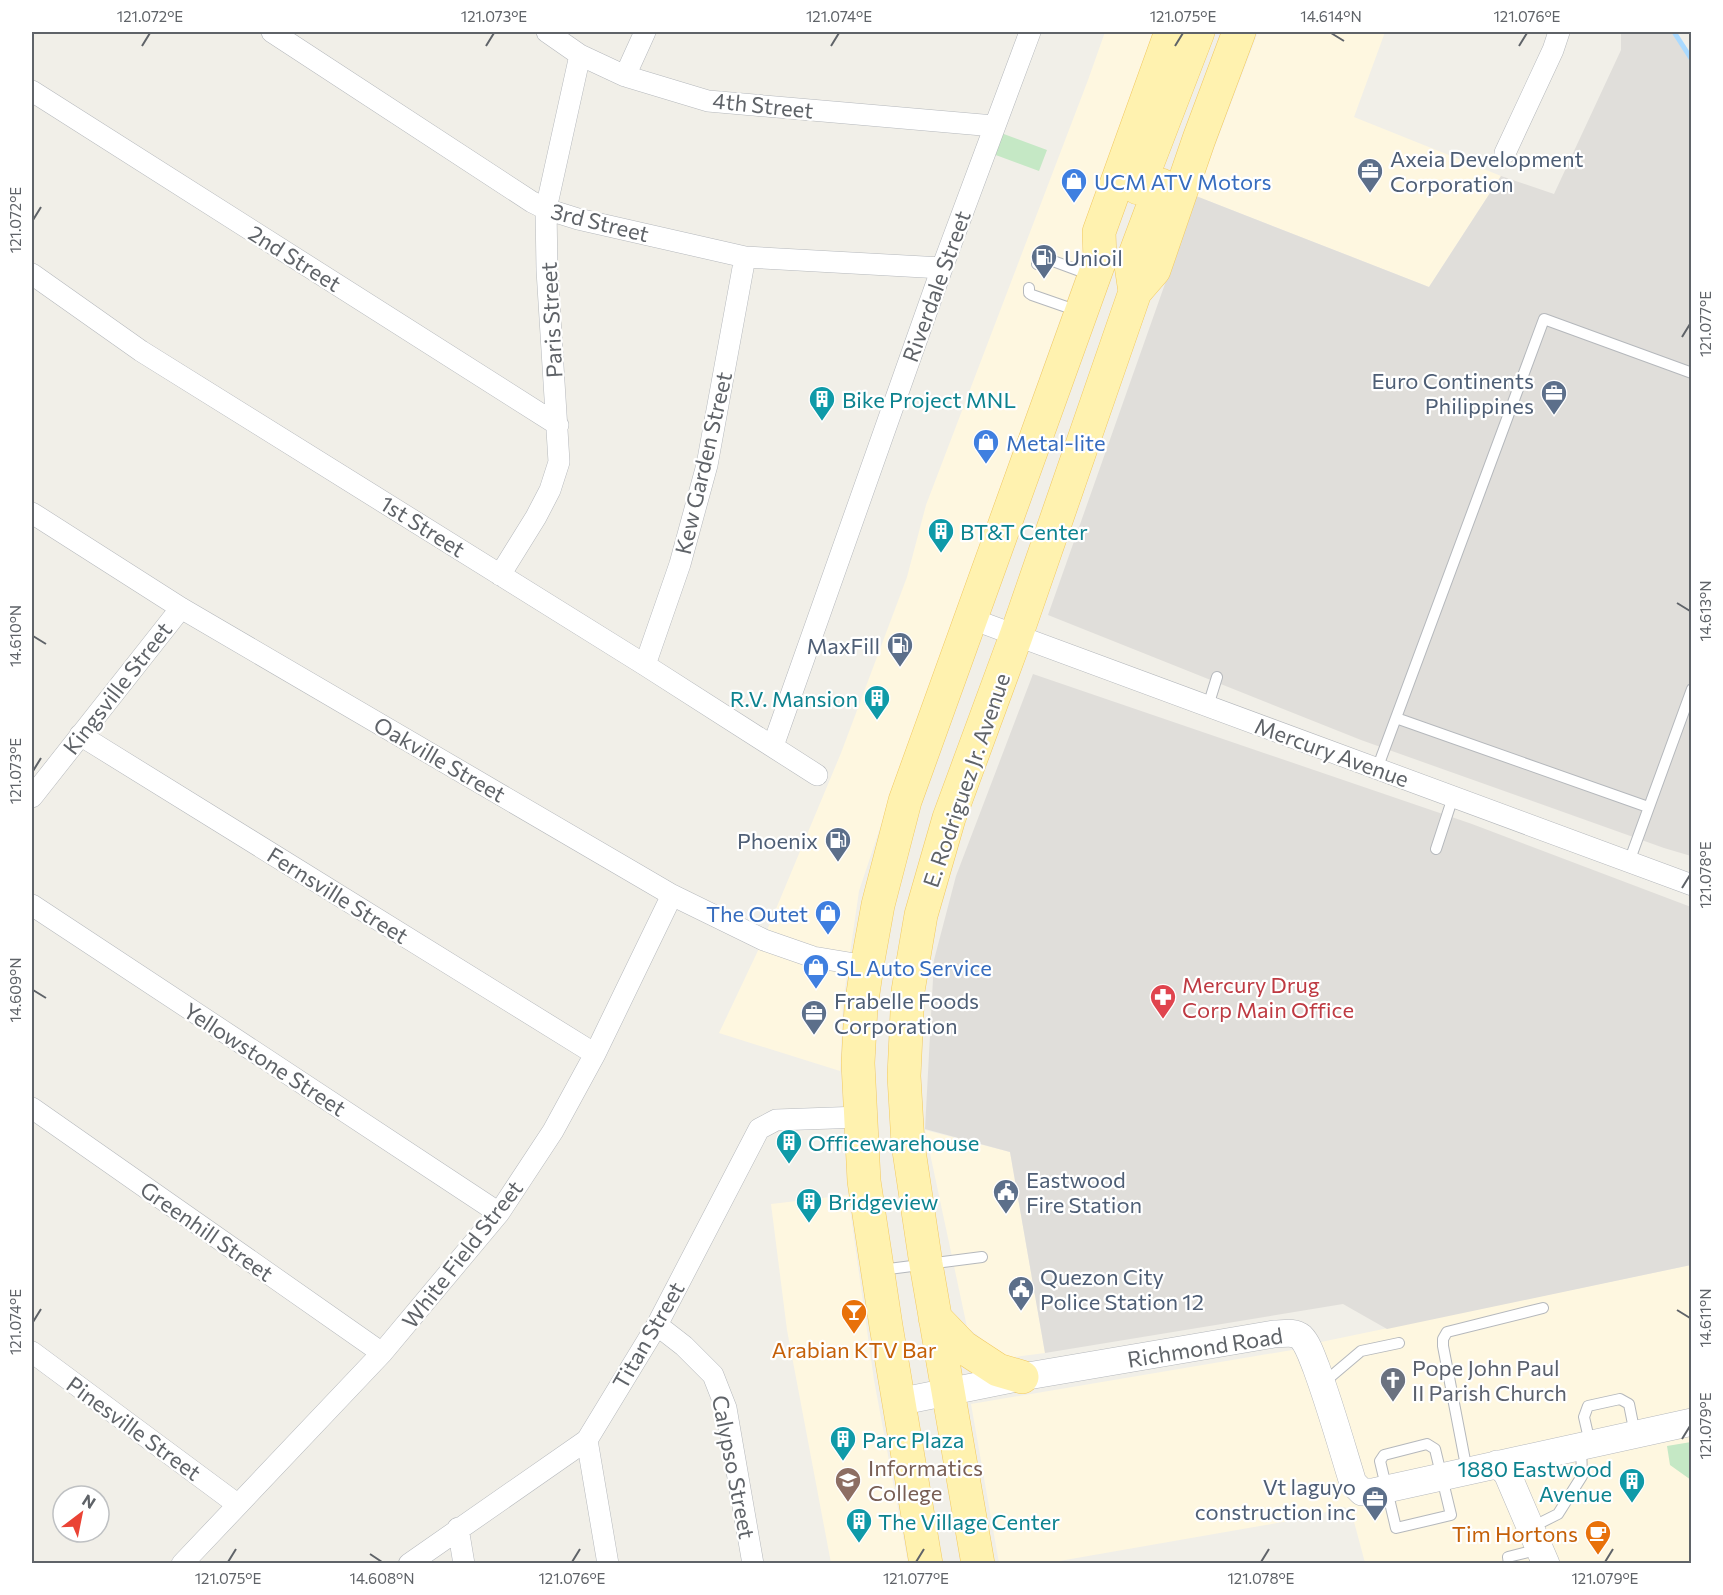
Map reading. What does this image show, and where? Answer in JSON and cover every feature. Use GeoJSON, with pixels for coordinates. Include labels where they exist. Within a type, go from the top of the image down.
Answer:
{"type":"FeatureCollection","features":[{"type":"Feature","properties":{"kind":"main road","name":"E. Rodriguez Jr. Avenue"},"geometry":{"type":"LineString","coordinates":[[926,1563],[898,1402],[864,1181],[858,1063],[861,1008],[867,966],[878,905],[905,801],[1081,312],[1113,254],[1099,232],[1171,32]]}},
{"type":"Feature","properties":{"kind":"main road"},"geometry":{"type":"LineString","coordinates":[[1113,254],[1198,32]]}},
{"type":"Feature","properties":{"kind":"main road"},"geometry":{"type":"LineString","coordinates":[[1113,254],[1220,32]]}},
{"type":"Feature","properties":{"kind":"main road","name":"E. Rodriguez Jr. Avenue"},"geometry":{"type":"LineString","coordinates":[[978,1563],[926,1264],[916,1167],[908,1144],[904,1076],[908,992],[921,915],[949,818],[1016,636],[1134,292],[1154,270],[1239,32]]}},
{"type":"Feature","properties":{"kind":"main road"},"geometry":{"type":"LineString","coordinates":[[1113,254],[1131,265],[1134,292]]}},
{"type":"Feature","properties":{"kind":"main road"},"geometry":{"type":"LineString","coordinates":[[935,1317],[963,1347],[1007,1368]]}},
{"type":"Feature","properties":{"kind":"street","name":"3rd Street"},"geometry":{"type":"LineString","coordinates":[[272,32],[522,196],[546,209],[578,219],[745,257],[942,268]]}},
{"type":"Feature","properties":{"kind":"street","name":"4th Street"},"geometry":{"type":"LineString","coordinates":[[547,32],[580,55],[626,76],[708,101],[994,126]]}},
{"type":"Feature","properties":{"kind":"street"},"geometry":{"type":"LineString","coordinates":[[626,76],[645,32]]}},
{"type":"Feature","properties":{"kind":"street","name":"Riverdale Street"},"geometry":{"type":"LineString","coordinates":[[773,746],[942,268],[1030,32]]}},
{"type":"Feature","properties":{"kind":"street"},"geometry":{"type":"LineString","coordinates":[[1505,153],[1553,50],[1559,32]]}},
{"type":"Feature","properties":{"kind":"street","name":"Paris Street"},"geometry":{"type":"LineString","coordinates":[[500,575],[536,517],[550,490],[559,462],[547,270],[546,209],[580,55]]}},
{"type":"Feature","properties":{"kind":"street","name":"2nd Street"},"geometry":{"type":"LineString","coordinates":[[32,91],[558,425]]}},
{"type":"Feature","properties":{"kind":"street","name":"Kew Garden Street"},"geometry":{"type":"LineString","coordinates":[[645,664],[680,564],[707,465],[745,257]]}},
{"type":"Feature","properties":{"kind":"street","name":"1st Street"},"geometry":{"type":"LineString","coordinates":[[32,274],[141,351],[645,664],[817,775]]}},
{"type":"Feature","properties":{"kind":"street","name":"Oakville Street"},"geometry":{"type":"LineString","coordinates":[[32,513],[181,608],[672,895],[765,940],[813,957],[867,966]]}},
{"type":"Feature","properties":{"kind":"street","name":"Kingsville Street"},"geometry":{"type":"LineString","coordinates":[[32,797],[181,608]]}},
{"type":"Feature","properties":{"kind":"street","name":"Mercury Avenue"},"geometry":{"type":"LineString","coordinates":[[972,619],[1692,885]]}},
{"type":"Feature","properties":{"kind":"street","name":"Fernsville Street"},"geometry":{"type":"LineString","coordinates":[[80,735],[595,1054]]}},
{"type":"Feature","properties":{"kind":"street","name":"White Field Street"},"geometry":{"type":"LineString","coordinates":[[182,1563],[382,1353],[499,1213],[553,1131],[595,1054],[672,895]]}},
{"type":"Feature","properties":{"kind":"street","name":"Yellowstone Street"},"geometry":{"type":"LineString","coordinates":[[32,905],[499,1213]]}},
{"type":"Feature","properties":{"kind":"street","name":"Greenhill Street"},"geometry":{"type":"LineString","coordinates":[[32,1108],[382,1353]]}},
{"type":"Feature","properties":{"kind":"street","name":"Titan Street"},"geometry":{"type":"LineString","coordinates":[[409,1563],[587,1440],[657,1325],[759,1129],[776,1120],[861,1117]]}},
{"type":"Feature","properties":{"kind":"street","name":"Calypso Street"},"geometry":{"type":"LineString","coordinates":[[657,1325],[684,1346],[713,1375],[726,1407],[753,1563]]}},
{"type":"Feature","properties":{"kind":"street","name":"Richmond Road"},"geometry":{"type":"LineString","coordinates":[[898,1402],[948,1392],[1007,1368],[1292,1333],[1300,1336],[1305,1343],[1322,1384],[1353,1483],[1362,1492],[1373,1492],[1692,1422]]}},
{"type":"Feature","properties":{"kind":"street","name":"Pinesville Street"},"geometry":{"type":"LineString","coordinates":[[32,1352],[237,1503]]}},
{"type":"Feature","properties":{"kind":"street"},"geometry":{"type":"LineString","coordinates":[[587,1440],[608,1563]]}},
{"type":"Feature","properties":{"kind":"street"},"geometry":{"type":"LineString","coordinates":[[1519,1499],[1529,1475],[1547,1454]]}},
{"type":"Feature","properties":{"kind":"street"},"geometry":{"type":"LineString","coordinates":[[1497,1464],[1507,1473],[1539,1546]]}},
{"type":"Feature","properties":{"kind":"street"},"geometry":{"type":"LineString","coordinates":[[458,1528],[464,1563]]}},
{"type":"Feature","properties":{"kind":"lane"},"geometry":{"type":"LineString","coordinates":[[1036,264],[1041,258],[1113,254]]}},
{"type":"Feature","properties":{"kind":"lane"},"geometry":{"type":"LineString","coordinates":[[1029,288],[1029,293],[1032,295],[1081,312]]}},
{"type":"Feature","properties":{"kind":"lane"},"geometry":{"type":"LineString","coordinates":[[1377,769],[1544,319],[1692,373]]}},
{"type":"Feature","properties":{"kind":"lane"},"geometry":{"type":"LineString","coordinates":[[1208,706],[1217,677]]}},
{"type":"Feature","properties":{"kind":"lane"},"geometry":{"type":"LineString","coordinates":[[1629,862],[1692,689]]}},
{"type":"Feature","properties":{"kind":"lane"},"geometry":{"type":"LineString","coordinates":[[1396,718],[1648,807]]}},
{"type":"Feature","properties":{"kind":"lane"},"geometry":{"type":"LineString","coordinates":[[1436,849],[1453,797]]}},
{"type":"Feature","properties":{"kind":"lane"},"geometry":{"type":"LineString","coordinates":[[877,1271],[982,1257]]}},
{"type":"Feature","properties":{"kind":"lane"},"geometry":{"type":"LineString","coordinates":[[1455,1474],[1435,1449],[1427,1444],[1384,1455],[1380,1461],[1396,1528],[1451,1515],[1455,1474],[1443,1346],[1443,1338],[1447,1332],[1543,1308]]}},
{"type":"Feature","properties":{"kind":"lane"},"geometry":{"type":"LineString","coordinates":[[1322,1384],[1361,1351],[1399,1342]]}},
{"type":"Feature","properties":{"kind":"lane"},"geometry":{"type":"LineString","coordinates":[[1509,1563],[1508,1557],[1539,1546],[1582,1476],[1585,1444],[1584,1417],[1588,1406],[1620,1399],[1629,1404],[1635,1434]]}},
{"type":"Feature","properties":{"kind":"shaded area"},"geometry":{"type":"Polygon","coordinates":[[[1105,32],[1163,32],[902,762],[859,891],[843,1002],[840,1071],[719,1033],[763,940],[841,753],[907,577],[926,505],[1105,32]]]}},
{"type":"Feature","properties":{"kind":"shaded area"},"geometry":{"type":"Polygon","coordinates":[[[1258,32],[1385,32],[1354,117],[1501,176],[1429,287],[1196,196],[1258,32]]]}},
{"type":"Feature","properties":{"kind":"shaded area"},"geometry":{"type":"Polygon","coordinates":[[[1621,32],[1674,32],[1692,62],[1691,856],[1361,740],[1048,615],[1196,196],[1429,287],[1501,176],[1554,194],[1621,50],[1621,32]]]}},
{"type":"Feature","properties":{"kind":"shaded area"},"geometry":{"type":"Polygon","coordinates":[[[1033,674],[1472,824],[1691,907],[1691,1265],[1387,1329],[1343,1304],[1045,1353],[1010,1152],[925,1129],[934,960],[956,876],[1033,674]]]}},
{"type":"Feature","properties":{"kind":"shaded area"},"geometry":{"type":"Polygon","coordinates":[[[925,1130],[1010,1152],[1045,1353],[1006,1358],[967,1327],[925,1130]]]}},
{"type":"Feature","properties":{"kind":"shaded area"},"geometry":{"type":"Polygon","coordinates":[[[848,1195],[874,1380],[908,1563],[831,1563],[787,1330],[771,1204],[848,1195]]]}},
{"type":"Feature","properties":{"kind":"shaded area"},"geometry":{"type":"Polygon","coordinates":[[[1691,1265],[1691,1563],[1365,1563],[1352,1514],[1345,1507],[1300,1519],[1048,1563],[999,1563],[971,1404],[1298,1349],[1321,1342],[1691,1265]]]}},
{"type":"Feature","properties":{"kind":"green space"},"geometry":{"type":"Polygon","coordinates":[[[1001,133],[1047,150],[1039,171],[993,154],[1001,133]]]}},
{"type":"Feature","properties":{"kind":"green space"},"geometry":{"type":"Polygon","coordinates":[[[1692,1442],[1691,1480],[1670,1465],[1667,1446],[1692,1442]]]}},
{"type":"Feature","properties":{"kind":"waterway"},"geometry":{"type":"LineString","coordinates":[[1674,32],[1692,60]]}},
{"type":"Feature","properties":{"kind":"place","name":"Axeia Development Corporation"},"geometry":{"type":"Point","coordinates":[1370,194]}},
{"type":"Feature","properties":{"kind":"place","name":"UCM ATV Motors"},"geometry":{"type":"Point","coordinates":[1074,204]}},
{"type":"Feature","properties":{"kind":"place","name":"Unioil"},"geometry":{"type":"Point","coordinates":[1044,280]}},
{"type":"Feature","properties":{"kind":"place","name":"Euro Continents Philippines"},"geometry":{"type":"Point","coordinates":[1554,416]}},
{"type":"Feature","properties":{"kind":"place","name":"Bike Project MNL"},"geometry":{"type":"Point","coordinates":[822,422]}},
{"type":"Feature","properties":{"kind":"place","name":"Metal-lite"},"geometry":{"type":"Point","coordinates":[986,465]}},
{"type":"Feature","properties":{"kind":"place","name":"BT&T Center"},"geometry":{"type":"Point","coordinates":[941,554]}},
{"type":"Feature","properties":{"kind":"place","name":"MaxFill"},"geometry":{"type":"Point","coordinates":[900,668]}},
{"type":"Feature","properties":{"kind":"place","name":"R.V. Mansion"},"geometry":{"type":"Point","coordinates":[877,721]}},
{"type":"Feature","properties":{"kind":"place","name":"Phoenix"},"geometry":{"type":"Point","coordinates":[838,863]}},
{"type":"Feature","properties":{"kind":"place","name":"The Outet"},"geometry":{"type":"Point","coordinates":[828,936]}},
{"type":"Feature","properties":{"kind":"place","name":"SL Auto Service"},"geometry":{"type":"Point","coordinates":[816,990]}},
{"type":"Feature","properties":{"kind":"place","name":"Mercury Drug Corp Main Office"},"geometry":{"type":"Point","coordinates":[1163,1020]}},
{"type":"Feature","properties":{"kind":"place","name":"Frabelle Foods Corporation"},"geometry":{"type":"Point","coordinates":[814,1036]}},
{"type":"Feature","properties":{"kind":"place","name":"Officewarehouse"},"geometry":{"type":"Point","coordinates":[789,1165]}},
{"type":"Feature","properties":{"kind":"place","name":"Eastwood Fire Station"},"geometry":{"type":"Point","coordinates":[1006,1215]}},
{"type":"Feature","properties":{"kind":"place","name":"Bridgeview"},"geometry":{"type":"Point","coordinates":[809,1224]}},
{"type":"Feature","properties":{"kind":"place","name":"Quezon City Police Station 12"},"geometry":{"type":"Point","coordinates":[1021,1312]}},
{"type":"Feature","properties":{"kind":"place","name":"Arabian KTV Bar"},"geometry":{"type":"Point","coordinates":[854,1335]}},
{"type":"Feature","properties":{"kind":"place","name":"Pope John Paul II Parish Church"},"geometry":{"type":"Point","coordinates":[1393,1403]}},
{"type":"Feature","properties":{"kind":"place","name":"Parc Plaza"},"geometry":{"type":"Point","coordinates":[843,1462]}},
{"type":"Feature","properties":{"kind":"place","name":"Informatics College"},"geometry":{"type":"Point","coordinates":[848,1503]}},
{"type":"Feature","properties":{"kind":"place","name":"1880 Eastwood Avenue"},"geometry":{"type":"Point","coordinates":[1632,1504]}},
{"type":"Feature","properties":{"kind":"place","name":"Vt laguyo construction inc"},"geometry":{"type":"Point","coordinates":[1375,1522]}},
{"type":"Feature","properties":{"kind":"place","name":"The Village Center"},"geometry":{"type":"Point","coordinates":[859,1544]}},
{"type":"Feature","properties":{"kind":"place","name":"Tim Hortons"},"geometry":{"type":"Point","coordinates":[1598,1556]}}]}
